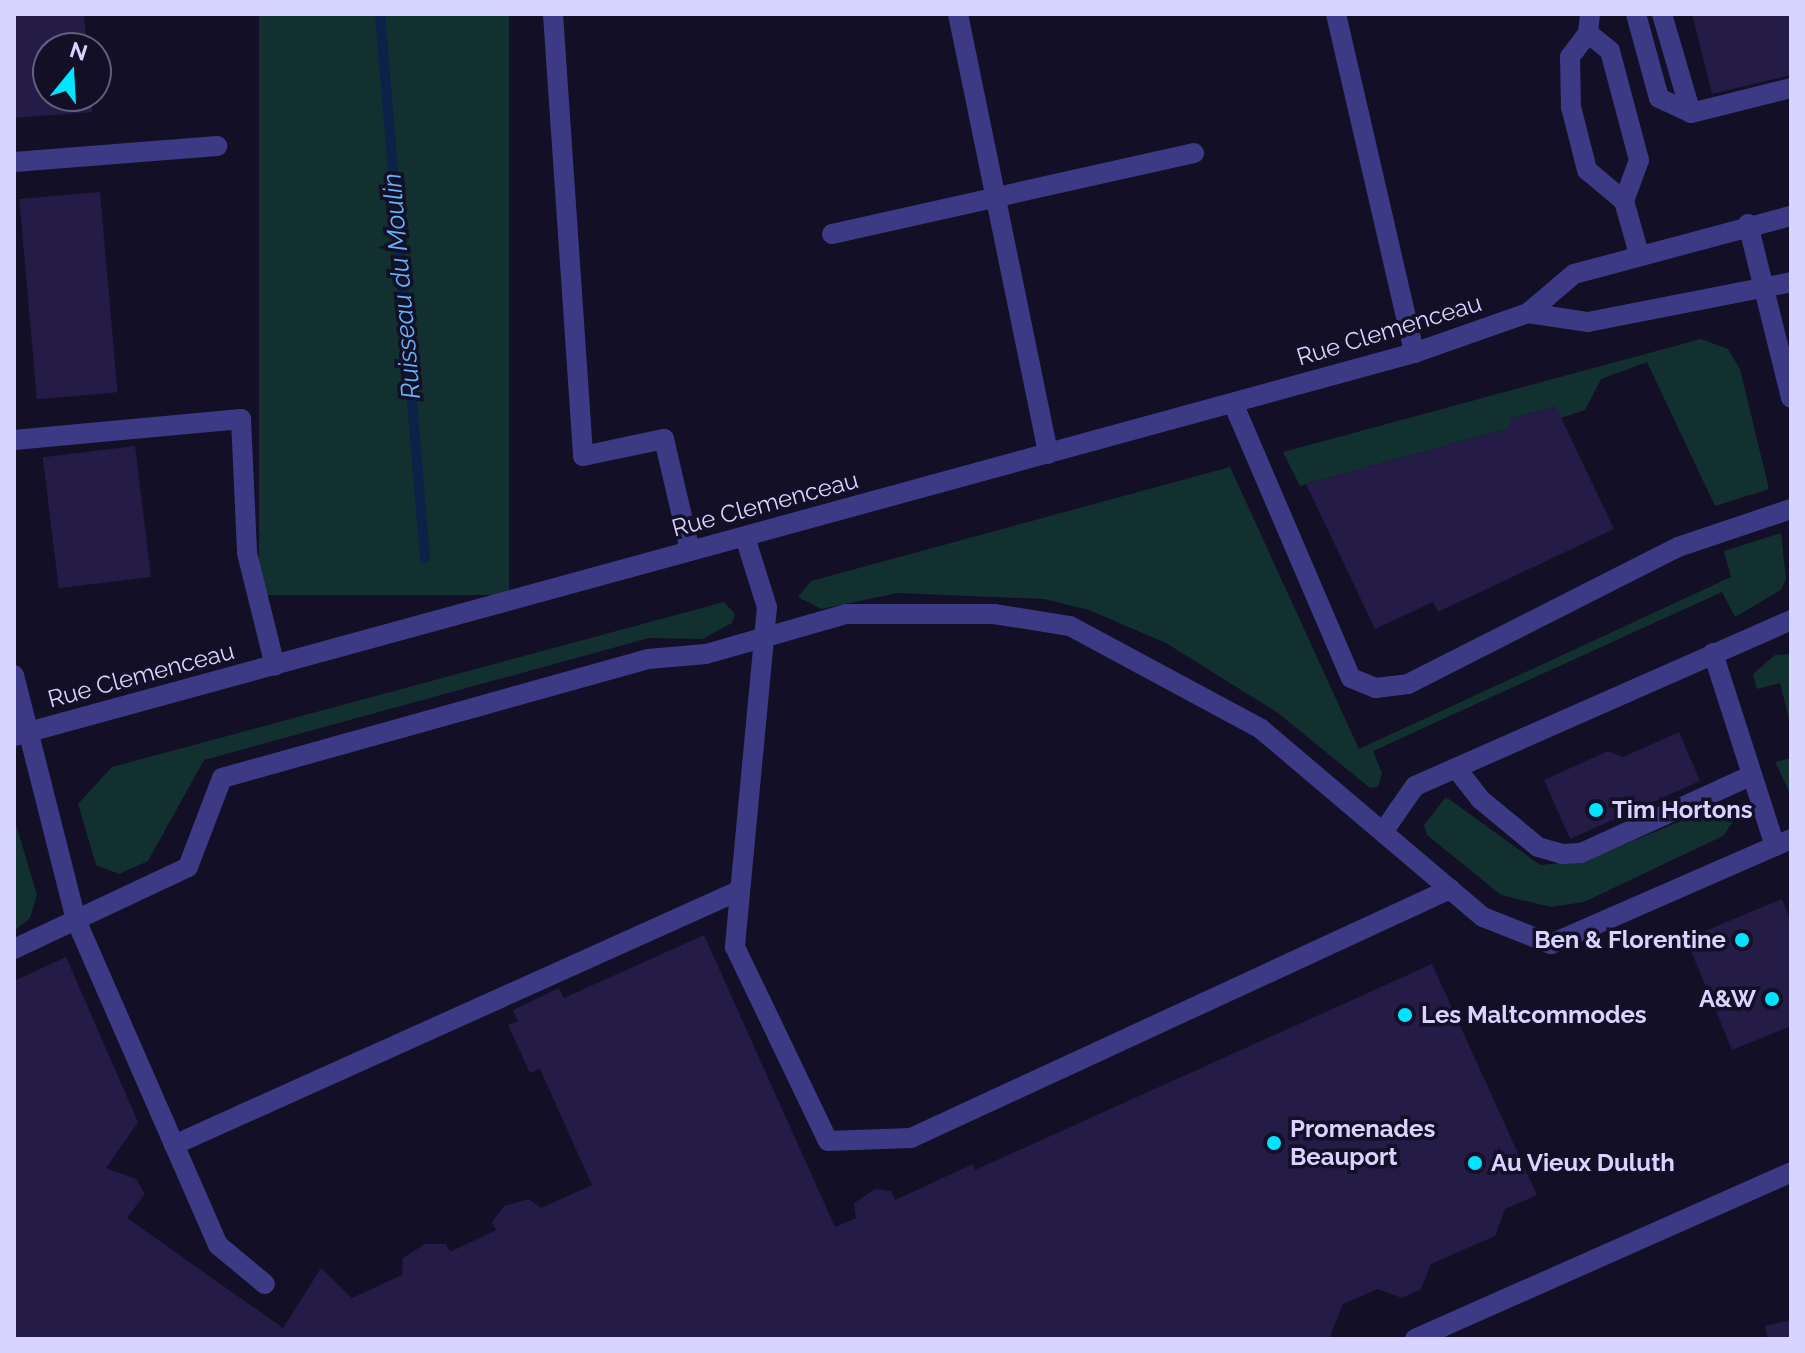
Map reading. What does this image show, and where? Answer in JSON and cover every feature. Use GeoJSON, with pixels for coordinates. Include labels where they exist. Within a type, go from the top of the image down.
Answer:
{"type":"FeatureCollection","features":[{"type":"Feature","properties":{"kind":"street"},"geometry":{"type":"LineString","coordinates":[[553,14],[583,456],[664,439],[690,551]]}},
{"type":"Feature","properties":{"kind":"street"},"geometry":{"type":"LineString","coordinates":[[958,14],[1048,454]]}},
{"type":"Feature","properties":{"kind":"street"},"geometry":{"type":"LineString","coordinates":[[1336,14],[1414,353]]}},
{"type":"Feature","properties":{"kind":"street"},"geometry":{"type":"LineString","coordinates":[[1636,14],[1659,98],[1691,113],[1791,88]]}},
{"type":"Feature","properties":{"kind":"street"},"geometry":{"type":"LineString","coordinates":[[1662,14],[1691,113]]}},
{"type":"Feature","properties":{"kind":"street"},"geometry":{"type":"LineString","coordinates":[[1624,201],[1639,160],[1610,51],[1589,24],[1570,57],[1571,107],[1587,170],[1624,201],[1639,254]]}},
{"type":"Feature","properties":{"kind":"street"},"geometry":{"type":"LineString","coordinates":[[14,162],[217,146]]}},
{"type":"Feature","properties":{"kind":"street"},"geometry":{"type":"LineString","coordinates":[[832,234],[1194,153]]}},
{"type":"Feature","properties":{"kind":"street","name":"Rue Clemenceau"},"geometry":{"type":"LineString","coordinates":[[21,735],[1414,353],[1528,313],[1574,274],[1748,224],[1791,216]]}},
{"type":"Feature","properties":{"kind":"street"},"geometry":{"type":"LineString","coordinates":[[1748,224],[1791,398]]}},
{"type":"Feature","properties":{"kind":"street","name":"Rue Clemenceau"},"geometry":{"type":"LineString","coordinates":[[1528,313],[1588,322],[1791,282]]}},
{"type":"Feature","properties":{"kind":"street"},"geometry":{"type":"LineString","coordinates":[[1233,403],[1351,678],[1376,688],[1408,684],[1678,547],[1791,509]]}},
{"type":"Feature","properties":{"kind":"street"},"geometry":{"type":"LineString","coordinates":[[14,440],[241,419],[247,553],[275,666]]}},
{"type":"Feature","properties":{"kind":"street"},"geometry":{"type":"LineString","coordinates":[[745,537],[767,607],[736,892],[735,947],[828,1141],[911,1138],[1450,889]]}},
{"type":"Feature","properties":{"kind":"street"},"geometry":{"type":"LineString","coordinates":[[14,949],[188,867],[222,778],[648,659],[706,654],[846,614],[994,614],[1070,626],[1261,729],[1483,917],[1551,944],[1783,842],[1752,775],[1713,653]]}},
{"type":"Feature","properties":{"kind":"street"},"geometry":{"type":"LineString","coordinates":[[1383,832],[1415,786],[1791,620]]}},
{"type":"Feature","properties":{"kind":"street"},"geometry":{"type":"LineString","coordinates":[[14,675],[21,735],[76,920],[218,1245],[265,1284]]}},
{"type":"Feature","properties":{"kind":"street"},"geometry":{"type":"LineString","coordinates":[[1456,768],[1480,799],[1538,847],[1562,854],[1581,853],[1752,775]]}},
{"type":"Feature","properties":{"kind":"street"},"geometry":{"type":"LineString","coordinates":[[174,1145],[736,892]]}},
{"type":"Feature","properties":{"kind":"street"},"geometry":{"type":"LineString","coordinates":[[1415,1339],[1791,1172]]}},
{"type":"Feature","properties":{"kind":"green space"},"geometry":{"type":"Polygon","coordinates":[[[259,14],[509,14],[509,595],[259,595],[259,14]]]}},
{"type":"Feature","properties":{"kind":"green space"},"geometry":{"type":"Polygon","coordinates":[[[1701,339],[1728,349],[1740,369],[1769,489],[1715,506],[1647,362],[1601,379],[1585,410],[1561,418],[1555,407],[1510,419],[1510,428],[1300,486],[1283,452],[1701,339]]]}},
{"type":"Feature","properties":{"kind":"green space"},"geometry":{"type":"Polygon","coordinates":[[[1230,467],[1359,749],[1731,577],[1724,551],[1781,533],[1786,579],[1781,590],[1735,617],[1722,592],[1373,751],[1382,773],[1378,787],[1370,788],[1278,713],[1166,643],[1089,610],[1044,599],[898,593],[821,609],[798,597],[811,581],[1230,467]]]}},
{"type":"Feature","properties":{"kind":"green space"},"geometry":{"type":"Polygon","coordinates":[[[724,602],[735,614],[732,623],[702,639],[649,638],[204,760],[148,861],[119,874],[96,865],[78,804],[112,767],[724,602]]]}},
{"type":"Feature","properties":{"kind":"green space"},"geometry":{"type":"Polygon","coordinates":[[[1791,654],[1791,727],[1780,683],[1757,689],[1753,674],[1775,655],[1791,654]]]}},
{"type":"Feature","properties":{"kind":"green space"},"geometry":{"type":"Polygon","coordinates":[[[1791,758],[1791,795],[1775,762],[1791,758]]]}},
{"type":"Feature","properties":{"kind":"green space"},"geometry":{"type":"Polygon","coordinates":[[[1446,797],[1540,865],[1585,861],[1724,803],[1737,816],[1723,836],[1584,902],[1551,907],[1501,895],[1427,835],[1424,825],[1446,797]]]}},
{"type":"Feature","properties":{"kind":"green space"},"geometry":{"type":"Polygon","coordinates":[[[14,818],[37,895],[30,918],[15,930],[14,818]]]}},
{"type":"Feature","properties":{"kind":"building"},"geometry":{"type":"Polygon","coordinates":[[[14,14],[84,14],[86,32],[32,32],[32,112],[92,112],[14,118],[14,14]]]}},
{"type":"Feature","properties":{"kind":"building"},"geometry":{"type":"Polygon","coordinates":[[[1692,14],[1791,14],[1791,75],[1712,94],[1692,14]]]}},
{"type":"Feature","properties":{"kind":"building"},"geometry":{"type":"Polygon","coordinates":[[[100,192],[118,392],[37,399],[19,199],[100,192]]]}},
{"type":"Feature","properties":{"kind":"building"},"geometry":{"type":"Polygon","coordinates":[[[1556,407],[1614,529],[1438,612],[1433,602],[1375,629],[1306,484],[1510,428],[1509,419],[1556,407]]]}},
{"type":"Feature","properties":{"kind":"building"},"geometry":{"type":"Polygon","coordinates":[[[135,446],[151,577],[59,588],[43,457],[135,446]]]}},
{"type":"Feature","properties":{"kind":"building","name":"Tim Hortons"},"geometry":{"type":"Polygon","coordinates":[[[1679,732],[1700,781],[1570,839],[1544,780],[1608,751],[1623,757],[1679,732]]]}},
{"type":"Feature","properties":{"kind":"building"},"geometry":{"type":"Polygon","coordinates":[[[1782,899],[1791,921],[1791,1026],[1732,1050],[1686,939],[1782,899]]]}},
{"type":"Feature","properties":{"kind":"building","name":"Promenades Beauport"},"geometry":{"type":"Polygon","coordinates":[[[704,935],[835,1227],[856,1218],[854,1203],[875,1189],[891,1191],[895,1200],[973,1164],[975,1170],[1432,964],[1537,1195],[1505,1209],[1495,1236],[1431,1264],[1421,1289],[1402,1298],[1378,1289],[1343,1304],[1329,1339],[14,1339],[14,981],[66,957],[138,1122],[106,1168],[136,1179],[145,1194],[127,1218],[283,1328],[321,1268],[352,1298],[402,1275],[403,1258],[425,1244],[446,1244],[450,1252],[496,1230],[492,1222],[504,1206],[529,1199],[541,1208],[592,1185],[540,1069],[530,1073],[508,1025],[518,1021],[513,1010],[559,988],[564,998],[704,935]]]}},
{"type":"Feature","properties":{"kind":"building"},"geometry":{"type":"Polygon","coordinates":[[[1791,1320],[1791,1339],[1768,1339],[1765,1326],[1791,1320]]]}},
{"type":"Feature","properties":{"kind":"waterway","name":"Ruisseau du Moulin"},"geometry":{"type":"LineString","coordinates":[[380,14],[425,558]]}},
{"type":"Feature","properties":{"kind":"place","name":"Tim Hortons"},"geometry":{"type":"Point","coordinates":[1596,810]}},
{"type":"Feature","properties":{"kind":"place","name":"Ben & Florentine"},"geometry":{"type":"Point","coordinates":[1742,940]}},
{"type":"Feature","properties":{"kind":"place","name":"A&W"},"geometry":{"type":"Point","coordinates":[1772,999]}},
{"type":"Feature","properties":{"kind":"place","name":"Les Maltcommodes"},"geometry":{"type":"Point","coordinates":[1405,1015]}},
{"type":"Feature","properties":{"kind":"place","name":"Promenades Beauport"},"geometry":{"type":"Point","coordinates":[1274,1143]}},
{"type":"Feature","properties":{"kind":"place","name":"Au Vieux Duluth"},"geometry":{"type":"Point","coordinates":[1475,1163]}}]}
